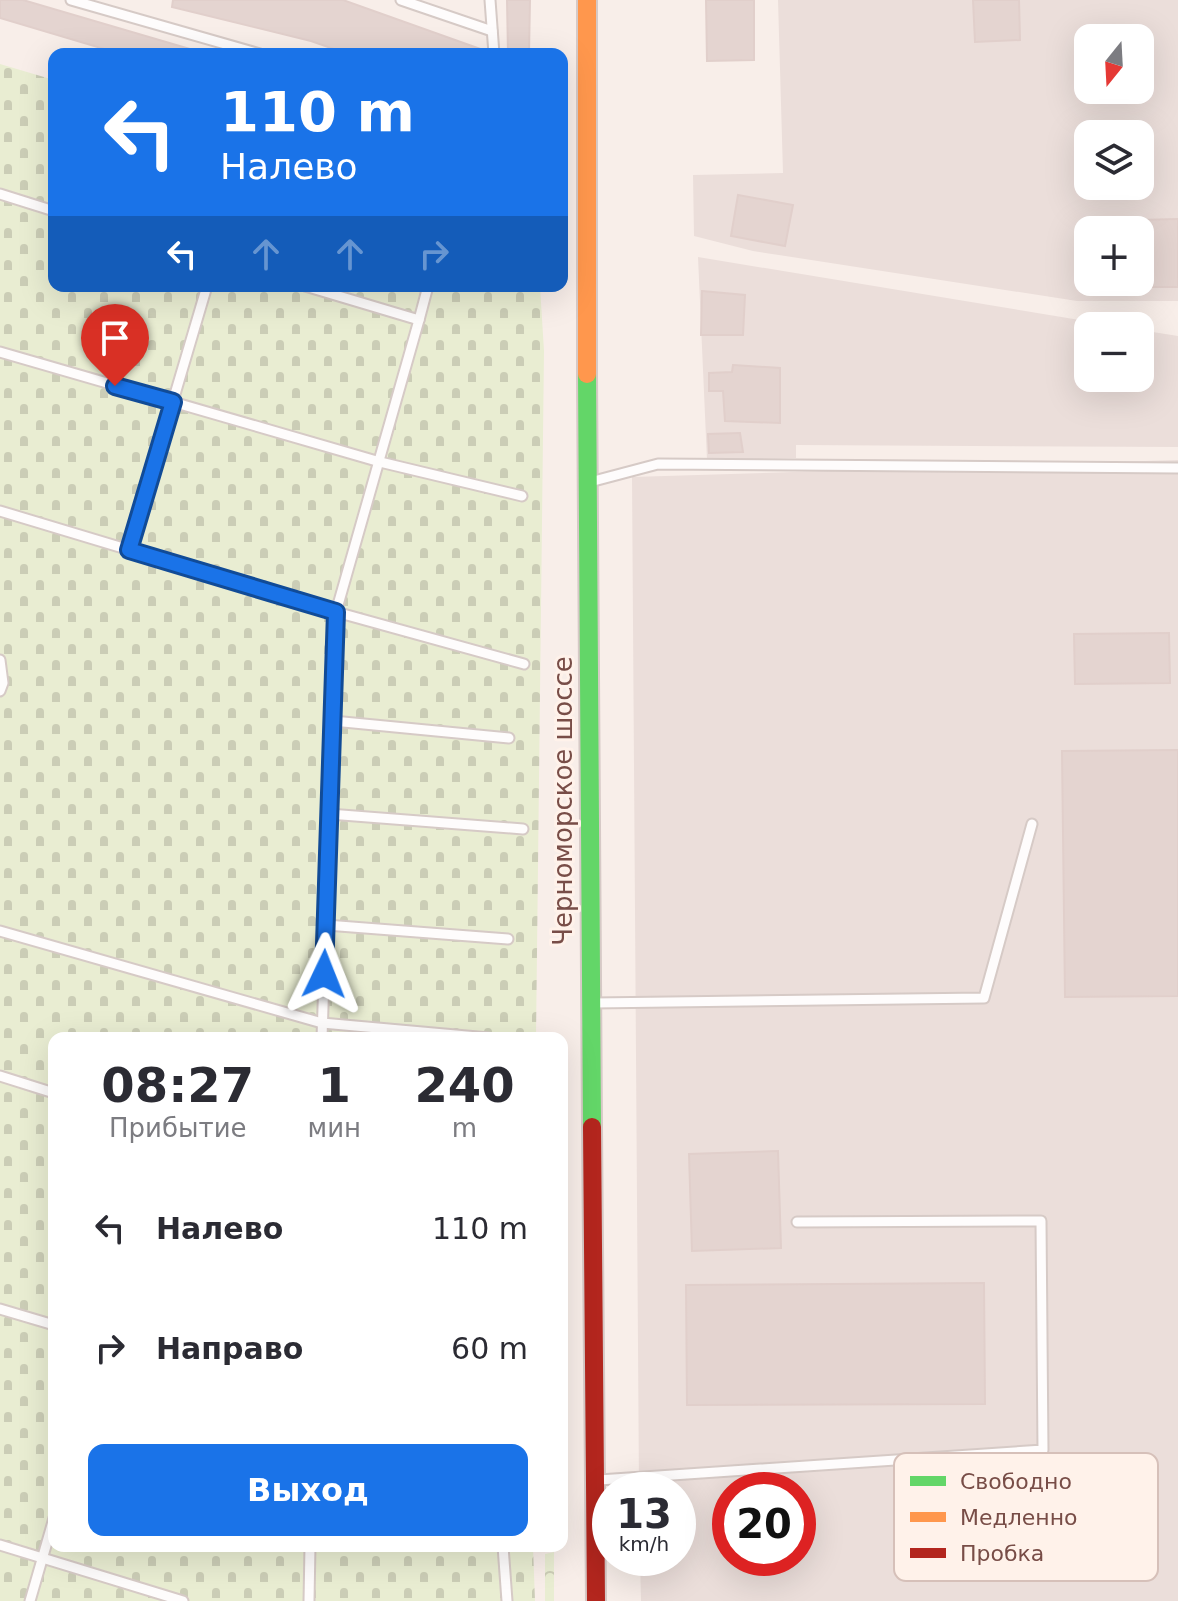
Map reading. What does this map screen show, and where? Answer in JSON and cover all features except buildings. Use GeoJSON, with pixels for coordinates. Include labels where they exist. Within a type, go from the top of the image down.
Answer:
{"type":"FeatureCollection","features":[{"type":"Feature","properties":{"kind":"main road","name":"Черноморское шоссе"},"geometry":{"type":"LineString","coordinates":[[587,0],[587,483],[595,1472]]}},
{"type":"Feature","properties":{"kind":"main road","name":"Черноморское шоссе"},"geometry":{"type":"LineString","coordinates":[[596,1576],[596,1601]]}},
{"type":"Feature","properties":{"kind":"lane"},"geometry":{"type":"LineString","coordinates":[[71,0],[239,48]]}},
{"type":"Feature","properties":{"kind":"lane"},"geometry":{"type":"LineString","coordinates":[[401,0],[492,31]]}},
{"type":"Feature","properties":{"kind":"lane"},"geometry":{"type":"LineString","coordinates":[[490,0],[493,48]]}},
{"type":"Feature","properties":{"kind":"lane"},"geometry":{"type":"LineString","coordinates":[[0,196],[48,209]]}},
{"type":"Feature","properties":{"kind":"lane"},"geometry":{"type":"LineString","coordinates":[[129,550],[205,292]]}},
{"type":"Feature","properties":{"kind":"lane"},"geometry":{"type":"LineString","coordinates":[[325,292],[419,320]]}},
{"type":"Feature","properties":{"kind":"lane"},"geometry":{"type":"LineString","coordinates":[[322,1032],[336,612],[426,292]]}},
{"type":"Feature","properties":{"kind":"lane"},"geometry":{"type":"LineString","coordinates":[[0,352],[380,462],[522,496]]}},
{"type":"Feature","properties":{"kind":"lane"},"geometry":{"type":"LineString","coordinates":[[587,483],[658,464],[1178,468]]}},
{"type":"Feature","properties":{"kind":"lane"},"geometry":{"type":"LineString","coordinates":[[0,511],[336,612],[524,664]]}},
{"type":"Feature","properties":{"kind":"lane"},"geometry":{"type":"LineString","coordinates":[[0,660],[3,683],[0,691]]}},
{"type":"Feature","properties":{"kind":"lane"},"geometry":{"type":"LineString","coordinates":[[333,721],[509,738]]}},
{"type":"Feature","properties":{"kind":"lane"},"geometry":{"type":"LineString","coordinates":[[329,814],[523,829]]}},
{"type":"Feature","properties":{"kind":"lane"},"geometry":{"type":"LineString","coordinates":[[591,1003],[984,998],[1032,824]]}},
{"type":"Feature","properties":{"kind":"lane"},"geometry":{"type":"LineString","coordinates":[[326,925],[508,939]]}},
{"type":"Feature","properties":{"kind":"lane"},"geometry":{"type":"LineString","coordinates":[[0,931],[322,1023],[422,1032]]}},
{"type":"Feature","properties":{"kind":"lane"},"geometry":{"type":"LineString","coordinates":[[0,1076],[48,1091]]}},
{"type":"Feature","properties":{"kind":"lane"},"geometry":{"type":"LineString","coordinates":[[797,1222],[1041,1221],[1043,1450],[998,1453]]}},
{"type":"Feature","properties":{"kind":"lane"},"geometry":{"type":"LineString","coordinates":[[0,1309],[48,1323]]}},
{"type":"Feature","properties":{"kind":"lane"},"geometry":{"type":"LineString","coordinates":[[696,1473],[894,1460]]}},
{"type":"Feature","properties":{"kind":"lane"},"geometry":{"type":"LineString","coordinates":[[30,1601],[48,1538]]}},
{"type":"Feature","properties":{"kind":"lane"},"geometry":{"type":"LineString","coordinates":[[0,1545],[183,1601]]}},
{"type":"Feature","properties":{"kind":"lane"},"geometry":{"type":"LineString","coordinates":[[309,1601],[310,1552]]}},
{"type":"Feature","properties":{"kind":"lane"},"geometry":{"type":"LineString","coordinates":[[503,1552],[507,1601]]}},
{"type":"Feature","properties":{"kind":"shaded area"},"geometry":{"type":"Polygon","coordinates":[[[778,0],[1178,0],[1178,301],[1077,301],[753,251],[694,236],[693,175],[783,173],[778,0]]]}},
{"type":"Feature","properties":{"kind":"shaded area"},"geometry":{"type":"Polygon","coordinates":[[[698,257],[1074,319],[1074,392],[1154,392],[1154,332],[1178,336],[1178,447],[796,445],[796,458],[707,460],[698,257]]]}},
{"type":"Feature","properties":{"kind":"shaded area"},"geometry":{"type":"Polygon","coordinates":[[[1178,460],[1178,1601],[641,1601],[640,1576],[696,1576],[696,1472],[639,1472],[632,477],[1178,460]]]}},
{"type":"Feature","properties":{"kind":"green space"},"geometry":{"type":"Polygon","coordinates":[[[0,64],[48,78],[48,292],[540,292],[544,351],[536,1032],[48,1032],[48,1552],[533,1552],[535,1601],[0,1601],[0,64]]]}},
{"type":"Feature","properties":{"kind":"green space"},"geometry":{"type":"Polygon","coordinates":[[[554,1552],[554,1601],[545,1601],[545,1554],[554,1552]]]}},
{"type":"Feature","properties":{"kind":"traffic: fast"},"geometry":{"type":"LineString","coordinates":[[587,374],[592,1127]]}},
{"type":"Feature","properties":{"kind":"traffic: slow"},"geometry":{"type":"LineString","coordinates":[[587,0],[587,374]]}},
{"type":"Feature","properties":{"kind":"traffic: jam"},"geometry":{"type":"LineString","coordinates":[[592,1127],[596,1601]]}},
{"type":"Feature","properties":{"kind":"route"},"geometry":{"type":"LineString","coordinates":[[115,386],[173,402],[129,550],[336,612],[324,974]]}}]}
